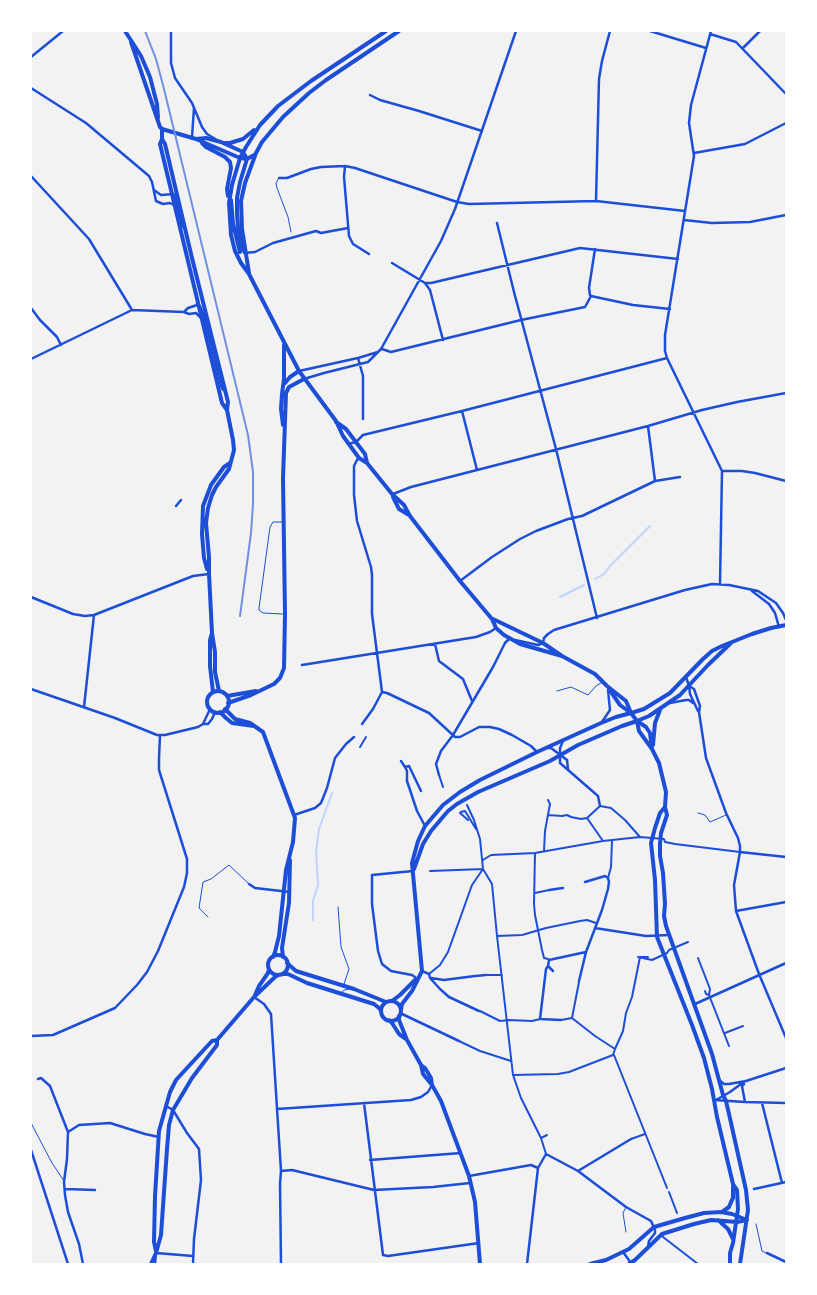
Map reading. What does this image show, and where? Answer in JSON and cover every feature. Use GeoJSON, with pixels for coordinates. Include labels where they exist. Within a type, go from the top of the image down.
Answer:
{"type":"FeatureCollection","features":[{"type":"Feature","properties":{"kind":"main road"},"geometry":{"type":"LineString","coordinates":[[125,31],[131,42],[158,123],[162,129],[160,144],[171,193],[186,230],[199,307],[228,402],[227,410],[234,450],[230,463],[224,467],[211,485],[203,506],[202,534],[204,558],[208,574],[216,676],[219,691]]}},
{"type":"Feature","properties":{"kind":"main road"},"geometry":{"type":"LineString","coordinates":[[220,142],[230,143],[247,136],[278,106],[386,31]]}},
{"type":"Feature","properties":{"kind":"main road"},"geometry":{"type":"LineString","coordinates":[[249,274],[242,229],[241,201],[244,183],[262,142],[293,107],[326,80],[399,31]]}},
{"type":"Feature","properties":{"kind":"main road"},"geometry":{"type":"LineString","coordinates":[[229,203],[240,158],[260,125]]}},
{"type":"Feature","properties":{"kind":"main road"},"geometry":{"type":"LineString","coordinates":[[162,129],[196,139],[240,158],[247,159],[256,154]]}},
{"type":"Feature","properties":{"kind":"main road"},"geometry":{"type":"LineString","coordinates":[[196,139],[206,138],[220,142],[243,152],[247,159],[240,182],[237,213],[241,246],[246,253]]}},
{"type":"Feature","properties":{"kind":"main road"},"geometry":{"type":"LineString","coordinates":[[162,139],[175,183],[174,202],[202,320],[222,403],[227,410]]}},
{"type":"Feature","properties":{"kind":"main road"},"geometry":{"type":"LineString","coordinates":[[196,139],[230,162],[231,168],[227,189],[230,226],[233,243],[241,263],[249,274],[304,379],[336,422],[340,433],[348,444],[359,458],[368,463]]}},
{"type":"Feature","properties":{"kind":"main road"},"geometry":{"type":"LineString","coordinates":[[230,193],[233,224],[240,252]]}},
{"type":"Feature","properties":{"kind":"main road"},"geometry":{"type":"LineString","coordinates":[[284,343],[281,409],[284,432]]}},
{"type":"Feature","properties":{"kind":"main road"},"geometry":{"type":"LineString","coordinates":[[283,384],[299,371]]}},
{"type":"Feature","properties":{"kind":"main road"},"geometry":{"type":"LineString","coordinates":[[228,703],[266,689],[280,678],[283,672],[285,614],[283,478],[286,393],[289,387],[304,379]]}},
{"type":"Feature","properties":{"kind":"main road"},"geometry":{"type":"LineString","coordinates":[[336,422],[346,429],[364,454],[368,463],[392,494],[404,505],[410,516],[460,581],[492,619],[496,628],[520,644],[562,656]]}},
{"type":"Feature","properties":{"kind":"main road"},"geometry":{"type":"LineString","coordinates":[[492,619],[543,644],[594,674],[604,682],[620,706],[631,713]]}},
{"type":"Feature","properties":{"kind":"main road"},"geometry":{"type":"LineString","coordinates":[[480,1264],[475,1202],[469,1176],[438,1095],[423,1074],[399,1020],[402,1004],[421,974],[412,863],[415,849],[425,826],[443,806],[466,788],[480,780],[601,723],[646,708],[670,693],[712,651],[752,634],[786,625]]}},
{"type":"Feature","properties":{"kind":"main road"},"geometry":{"type":"LineString","coordinates":[[212,633],[210,640],[210,666],[213,692]]}},
{"type":"Feature","properties":{"kind":"main road"},"geometry":{"type":"LineString","coordinates":[[413,871],[423,844],[431,831],[448,811],[466,798],[535,768],[585,742],[649,716],[661,709],[680,695],[732,642]]}},
{"type":"Feature","properties":{"kind":"main road"},"geometry":{"type":"LineString","coordinates":[[607,686],[626,701],[637,721],[646,726],[650,733],[652,749]]}},
{"type":"Feature","properties":{"kind":"main road"},"geometry":{"type":"LineString","coordinates":[[225,710],[228,703],[227,696],[219,691],[213,692],[207,699],[210,709],[218,712],[231,722],[254,726]]}},
{"type":"Feature","properties":{"kind":"main road"},"geometry":{"type":"LineString","coordinates":[[227,696],[259,691]]}},
{"type":"Feature","properties":{"kind":"main road"},"geometry":{"type":"LineString","coordinates":[[652,749],[656,723],[661,709]]}},
{"type":"Feature","properties":{"kind":"main road"},"geometry":{"type":"LineString","coordinates":[[218,712],[225,710]]}},
{"type":"Feature","properties":{"kind":"main road"},"geometry":{"type":"LineString","coordinates":[[225,710],[235,719],[250,724],[264,733],[294,815],[295,827],[286,870],[280,936],[273,957],[268,963],[268,974],[254,997]]}},
{"type":"Feature","properties":{"kind":"main road"},"geometry":{"type":"LineString","coordinates":[[637,721],[639,731],[652,749],[658,763],[666,792],[665,807],[667,815],[656,838],[663,873],[664,916],[669,935],[708,1041],[722,1095],[726,1101],[746,1190],[748,1210],[740,1264]]}},
{"type":"Feature","properties":{"kind":"main road"},"geometry":{"type":"LineString","coordinates":[[665,807],[660,814],[652,856],[655,880],[657,937],[696,1036],[714,1100],[733,1184],[733,1198],[729,1206],[721,1212]]}},
{"type":"Feature","properties":{"kind":"main road"},"geometry":{"type":"LineString","coordinates":[[290,854],[290,892],[282,948],[283,957],[287,964],[296,971],[398,1004],[400,1013],[395,1020],[389,1020]]}},
{"type":"Feature","properties":{"kind":"main road"},"geometry":{"type":"LineString","coordinates":[[273,957],[283,957]]}},
{"type":"Feature","properties":{"kind":"main road"},"geometry":{"type":"LineString","coordinates":[[151,1264],[161,1235],[169,1125],[173,1110],[197,1071],[217,1045],[217,1040],[254,997],[275,977],[287,970],[287,964]]}},
{"type":"Feature","properties":{"kind":"main road"},"geometry":{"type":"LineString","coordinates":[[269,970],[273,974],[293,976],[320,988],[374,1004],[379,1008],[384,1018],[389,1020],[399,1034],[407,1040]]}},
{"type":"Feature","properties":{"kind":"main road"},"geometry":{"type":"LineString","coordinates":[[381,1012],[382,1005],[400,995],[421,974]]}},
{"type":"Feature","properties":{"kind":"main road"},"geometry":{"type":"LineString","coordinates":[[156,1253],[154,1242],[159,1131],[170,1092],[176,1080],[212,1040],[217,1040]]}},
{"type":"Feature","properties":{"kind":"main road"},"geometry":{"type":"LineString","coordinates":[[730,1264],[730,1252],[738,1202],[737,1190],[733,1184]]}},
{"type":"Feature","properties":{"kind":"main road"},"geometry":{"type":"LineString","coordinates":[[590,1264],[606,1260],[623,1252],[654,1227],[699,1214],[721,1212],[747,1220]]}},
{"type":"Feature","properties":{"kind":"main road"},"geometry":{"type":"LineString","coordinates":[[631,1263],[662,1234],[694,1224],[718,1220],[736,1222],[747,1220]]}},
{"type":"Feature","properties":{"kind":"main road"},"geometry":{"type":"LineString","coordinates":[[718,1220],[728,1229],[733,1239]]}},
{"type":"Feature","properties":{"kind":"street"},"geometry":{"type":"LineString","coordinates":[[31,58],[63,31]]}},
{"type":"Feature","properties":{"kind":"street"},"geometry":{"type":"LineString","coordinates":[[171,31],[171,63],[179,85],[191,100],[202,127],[207,134],[220,142]]}},
{"type":"Feature","properties":{"kind":"street"},"geometry":{"type":"LineString","coordinates":[[304,379],[368,362],[380,350],[441,240],[457,202],[516,31]]}},
{"type":"Feature","properties":{"kind":"street"},"geometry":{"type":"LineString","coordinates":[[596,201],[599,79],[610,31]]}},
{"type":"Feature","properties":{"kind":"street"},"geometry":{"type":"LineString","coordinates":[[650,31],[706,48]]}},
{"type":"Feature","properties":{"kind":"street"},"geometry":{"type":"LineString","coordinates":[[743,48],[760,31]]}},
{"type":"Feature","properties":{"kind":"street"},"geometry":{"type":"LineString","coordinates":[[720,584],[722,471],[665,351],[665,335],[694,153],[689,123],[691,105],[711,33],[736,42],[786,94]]}},
{"type":"Feature","properties":{"kind":"street"},"geometry":{"type":"LineString","coordinates":[[31,88],[86,123],[149,176],[156,201],[163,204],[174,202]]}},
{"type":"Feature","properties":{"kind":"street"},"geometry":{"type":"LineString","coordinates":[[370,95],[380,100],[482,131]]}},
{"type":"Feature","properties":{"kind":"street"},"geometry":{"type":"LineString","coordinates":[[194,106],[196,139]]}},
{"type":"Feature","properties":{"kind":"street"},"geometry":{"type":"LineString","coordinates":[[694,153],[745,144],[786,123]]}},
{"type":"Feature","properties":{"kind":"street"},"geometry":{"type":"LineString","coordinates":[[279,178],[287,178],[321,167],[345,166],[457,202],[469,204],[596,201],[685,211]]}},
{"type":"Feature","properties":{"kind":"street"},"geometry":{"type":"LineString","coordinates":[[345,166],[344,178],[349,236],[353,244],[369,254]]}},
{"type":"Feature","properties":{"kind":"street"},"geometry":{"type":"LineString","coordinates":[[31,176],[89,239],[132,310]]}},
{"type":"Feature","properties":{"kind":"street"},"geometry":{"type":"LineString","coordinates":[[154,189],[161,195],[171,193]]}},
{"type":"Feature","properties":{"kind":"street"},"geometry":{"type":"LineString","coordinates":[[684,220],[712,223],[750,222],[786,215]]}},
{"type":"Feature","properties":{"kind":"street"},"geometry":{"type":"LineString","coordinates":[[497,223],[597,618]]}},
{"type":"Feature","properties":{"kind":"street"},"geometry":{"type":"LineString","coordinates":[[240,252],[255,252],[273,243],[316,231],[321,233],[348,228]]}},
{"type":"Feature","properties":{"kind":"street"},"geometry":{"type":"LineString","coordinates":[[425,283],[573,249],[586,248],[678,258]]}},
{"type":"Feature","properties":{"kind":"street"},"geometry":{"type":"LineString","coordinates":[[590,295],[589,288],[595,249]]}},
{"type":"Feature","properties":{"kind":"street"},"geometry":{"type":"LineString","coordinates":[[392,263],[420,279],[430,290],[443,340]]}},
{"type":"Feature","properties":{"kind":"street"},"geometry":{"type":"LineString","coordinates":[[299,371],[358,358],[380,350],[391,352],[521,320],[585,307],[592,296],[633,305],[670,309]]}},
{"type":"Feature","properties":{"kind":"street"},"geometry":{"type":"LineString","coordinates":[[184,312],[188,308],[199,307]]}},
{"type":"Feature","properties":{"kind":"street"},"geometry":{"type":"LineString","coordinates":[[31,359],[132,310],[184,312],[189,314],[199,307]]}},
{"type":"Feature","properties":{"kind":"street"},"geometry":{"type":"LineString","coordinates":[[31,308],[57,337],[61,345]]}},
{"type":"Feature","properties":{"kind":"street"},"geometry":{"type":"LineString","coordinates":[[358,358],[363,376],[363,419]]}},
{"type":"Feature","properties":{"kind":"street"},"geometry":{"type":"LineString","coordinates":[[348,444],[356,442],[363,435],[667,358]]}},
{"type":"Feature","properties":{"kind":"street"},"geometry":{"type":"LineString","coordinates":[[392,494],[411,486],[694,413],[737,402],[786,393]]}},
{"type":"Feature","properties":{"kind":"street"},"geometry":{"type":"LineString","coordinates":[[462,411],[478,470]]}},
{"type":"Feature","properties":{"kind":"street"},"geometry":{"type":"LineString","coordinates":[[648,426],[655,481]]}},
{"type":"Feature","properties":{"kind":"street"},"geometry":{"type":"LineString","coordinates":[[359,458],[354,466],[354,495],[357,521],[371,567],[372,614],[382,692],[362,724]]}},
{"type":"Feature","properties":{"kind":"street"},"geometry":{"type":"LineString","coordinates":[[722,471],[755,473],[786,481]]}},
{"type":"Feature","properties":{"kind":"street"},"geometry":{"type":"LineString","coordinates":[[460,581],[492,557],[536,531],[582,516],[655,481],[680,477]]}},
{"type":"Feature","properties":{"kind":"street"},"geometry":{"type":"LineString","coordinates":[[176,506],[181,500]]}},
{"type":"Feature","properties":{"kind":"street"},"geometry":{"type":"LineString","coordinates":[[31,597],[73,614],[94,615],[193,576],[208,574]]}},
{"type":"Feature","properties":{"kind":"street"},"geometry":{"type":"LineString","coordinates":[[443,787],[436,764],[440,751],[453,735],[505,644],[512,639],[538,645],[543,644],[544,638],[548,634],[685,590],[720,584],[738,586],[764,594],[776,603],[784,613],[786,620]]}},
{"type":"Feature","properties":{"kind":"street"},"geometry":{"type":"LineString","coordinates":[[751,590],[769,604],[775,613],[779,627]]}},
{"type":"Feature","properties":{"kind":"street"},"geometry":{"type":"LineString","coordinates":[[84,707],[94,615]]}},
{"type":"Feature","properties":{"kind":"street"},"geometry":{"type":"LineString","coordinates":[[302,665],[476,637],[496,628]]}},
{"type":"Feature","properties":{"kind":"street"},"geometry":{"type":"LineString","coordinates":[[435,644],[439,661],[463,679],[472,701]]}},
{"type":"Feature","properties":{"kind":"street"},"geometry":{"type":"LineString","coordinates":[[686,677],[690,694],[699,712]]}},
{"type":"Feature","properties":{"kind":"street"},"geometry":{"type":"LineString","coordinates":[[601,723],[610,710],[607,686]]}},
{"type":"Feature","properties":{"kind":"street"},"geometry":{"type":"LineString","coordinates":[[689,686],[694,690],[700,706],[699,712],[706,758],[726,814],[738,838],[740,852],[734,885],[736,911],[759,974],[786,1038]]}},
{"type":"Feature","properties":{"kind":"street"},"geometry":{"type":"LineString","coordinates":[[31,689],[160,735],[209,723],[218,712]]}},
{"type":"Feature","properties":{"kind":"street"},"geometry":{"type":"LineString","coordinates":[[382,692],[388,692],[429,713],[457,738],[478,727],[490,727],[512,735],[531,746],[537,752]]}},
{"type":"Feature","properties":{"kind":"street"},"geometry":{"type":"LineString","coordinates":[[669,704],[689,700],[694,704]]}},
{"type":"Feature","properties":{"kind":"street"},"geometry":{"type":"LineString","coordinates":[[203,724],[210,709]]}},
{"type":"Feature","properties":{"kind":"street"},"geometry":{"type":"LineString","coordinates":[[31,1036],[53,1035],[115,1008],[147,972],[158,951],[184,887],[187,874],[186,858],[160,773],[160,735]]}},
{"type":"Feature","properties":{"kind":"street"},"geometry":{"type":"LineString","coordinates":[[294,815],[315,808],[321,803],[335,758],[354,737]]}},
{"type":"Feature","properties":{"kind":"street"},"geometry":{"type":"LineString","coordinates":[[360,747],[366,737]]}},
{"type":"Feature","properties":{"kind":"street"},"geometry":{"type":"LineString","coordinates":[[563,741],[560,748],[560,763],[598,796],[600,806]]}},
{"type":"Feature","properties":{"kind":"street"},"geometry":{"type":"LineString","coordinates":[[548,748],[551,748],[566,760],[568,770]]}},
{"type":"Feature","properties":{"kind":"street"},"geometry":{"type":"LineString","coordinates":[[401,760],[407,771],[407,781],[417,811],[425,826]]}},
{"type":"Feature","properties":{"kind":"street"},"geometry":{"type":"LineString","coordinates":[[405,767],[409,766],[421,792]]}},
{"type":"Feature","properties":{"kind":"street"},"geometry":{"type":"LineString","coordinates":[[544,851],[545,831],[550,804],[548,800]]}},
{"type":"Feature","properties":{"kind":"street"},"geometry":{"type":"LineString","coordinates":[[468,805],[478,831],[483,869],[492,884],[511,1061],[513,1075],[521,1098],[541,1138],[546,1154],[578,1171],[626,1207],[651,1221],[655,1233],[649,1241],[648,1247]]}},
{"type":"Feature","properties":{"kind":"street"},"geometry":{"type":"LineString","coordinates":[[548,815],[587,818],[600,806]]}},
{"type":"Feature","properties":{"kind":"street"},"geometry":{"type":"LineString","coordinates":[[600,806],[611,808],[640,837]]}},
{"type":"Feature","properties":{"kind":"street"},"geometry":{"type":"LineString","coordinates":[[587,818],[603,841]]}},
{"type":"Feature","properties":{"kind":"street"},"geometry":{"type":"LineString","coordinates":[[470,821],[478,831]]}},
{"type":"Feature","properties":{"kind":"street"},"geometry":{"type":"LineString","coordinates":[[483,860],[492,855],[535,853],[603,841],[640,837],[664,839],[665,842],[676,844],[786,857]]}},
{"type":"Feature","properties":{"kind":"street"},"geometry":{"type":"LineString","coordinates":[[572,1018],[586,952],[608,889],[612,840]]}},
{"type":"Feature","properties":{"kind":"street"},"geometry":{"type":"LineString","coordinates":[[535,853],[534,904],[544,958],[549,960],[586,952]]}},
{"type":"Feature","properties":{"kind":"street"},"geometry":{"type":"LineString","coordinates":[[430,871],[483,869]]}},
{"type":"Feature","properties":{"kind":"street"},"geometry":{"type":"LineString","coordinates":[[421,974],[429,974],[440,966],[448,952],[472,885],[483,869]]}},
{"type":"Feature","properties":{"kind":"street"},"geometry":{"type":"LineString","coordinates":[[413,871],[372,874],[372,910],[378,951],[382,964],[391,971],[412,975],[416,980]]}},
{"type":"Feature","properties":{"kind":"street"},"geometry":{"type":"LineString","coordinates":[[585,882],[605,876],[608,878]]}},
{"type":"Feature","properties":{"kind":"street"},"geometry":{"type":"LineString","coordinates":[[249,884],[255,888],[290,892]]}},
{"type":"Feature","properties":{"kind":"street"},"geometry":{"type":"LineString","coordinates":[[535,893],[563,888]]}},
{"type":"Feature","properties":{"kind":"street"},"geometry":{"type":"LineString","coordinates":[[736,911],[786,902]]}},
{"type":"Feature","properties":{"kind":"street"},"geometry":{"type":"LineString","coordinates":[[497,936],[522,935],[587,920],[596,923]]}},
{"type":"Feature","properties":{"kind":"street"},"geometry":{"type":"LineString","coordinates":[[594,928],[646,936],[669,935]]}},
{"type":"Feature","properties":{"kind":"street"},"geometry":{"type":"LineString","coordinates":[[639,957],[652,960],[688,942]]}},
{"type":"Feature","properties":{"kind":"street"},"geometry":{"type":"LineString","coordinates":[[639,957],[648,957]]}},
{"type":"Feature","properties":{"kind":"street"},"geometry":{"type":"LineString","coordinates":[[639,957],[632,997],[626,1013],[623,1031],[613,1054],[667,1188]]}},
{"type":"Feature","properties":{"kind":"street"},"geometry":{"type":"LineString","coordinates":[[698,958],[710,989],[709,995]]}},
{"type":"Feature","properties":{"kind":"street"},"geometry":{"type":"LineString","coordinates":[[540,1019],[546,969],[549,960]]}},
{"type":"Feature","properties":{"kind":"street"},"geometry":{"type":"LineString","coordinates":[[695,1004],[786,963]]}},
{"type":"Feature","properties":{"kind":"street"},"geometry":{"type":"LineString","coordinates":[[548,966],[553,971]]}},
{"type":"Feature","properties":{"kind":"street"},"geometry":{"type":"LineString","coordinates":[[429,974],[440,990],[449,997],[500,1020],[532,1021],[572,1018],[615,1049]]}},
{"type":"Feature","properties":{"kind":"street"},"geometry":{"type":"LineString","coordinates":[[430,978],[444,980],[502,975]]}},
{"type":"Feature","properties":{"kind":"street"},"geometry":{"type":"LineString","coordinates":[[705,991],[709,995],[726,1032],[729,1046]]}},
{"type":"Feature","properties":{"kind":"street"},"geometry":{"type":"LineString","coordinates":[[254,997],[264,1004],[271,1014],[281,1171],[281,1264]]}},
{"type":"Feature","properties":{"kind":"street"},"geometry":{"type":"LineString","coordinates":[[400,1013],[480,1051],[511,1061]]}},
{"type":"Feature","properties":{"kind":"street"},"geometry":{"type":"LineString","coordinates":[[726,1032],[743,1026]]}},
{"type":"Feature","properties":{"kind":"street"},"geometry":{"type":"LineString","coordinates":[[513,1075],[569,1072],[613,1054]]}},
{"type":"Feature","properties":{"kind":"street"},"geometry":{"type":"LineString","coordinates":[[719,1080],[724,1084],[729,1084],[786,1068]]}},
{"type":"Feature","properties":{"kind":"street"},"geometry":{"type":"LineString","coordinates":[[38,1078],[42,1078],[50,1086],[68,1132],[64,1182],[68,1212],[79,1244],[83,1264]]}},
{"type":"Feature","properties":{"kind":"street"},"geometry":{"type":"LineString","coordinates":[[714,1100],[730,1092],[746,1080]]}},
{"type":"Feature","properties":{"kind":"street"},"geometry":{"type":"LineString","coordinates":[[745,1102],[742,1086],[746,1080]]}},
{"type":"Feature","properties":{"kind":"street"},"geometry":{"type":"LineString","coordinates":[[277,1109],[411,1100],[421,1097],[428,1092],[432,1085]]}},
{"type":"Feature","properties":{"kind":"street"},"geometry":{"type":"LineString","coordinates":[[428,1092],[438,1095]]}},
{"type":"Feature","properties":{"kind":"street"},"geometry":{"type":"LineString","coordinates":[[714,1100],[786,1103]]}},
{"type":"Feature","properties":{"kind":"street"},"geometry":{"type":"LineString","coordinates":[[364,1103],[383,1255],[388,1256],[479,1242]]}},
{"type":"Feature","properties":{"kind":"street"},"geometry":{"type":"LineString","coordinates":[[762,1103],[782,1183]]}},
{"type":"Feature","properties":{"kind":"street"},"geometry":{"type":"LineString","coordinates":[[166,1106],[173,1110],[187,1134],[199,1149],[201,1180],[193,1264]]}},
{"type":"Feature","properties":{"kind":"street"},"geometry":{"type":"LineString","coordinates":[[633,1115],[637,1114]]}},
{"type":"Feature","properties":{"kind":"street"},"geometry":{"type":"LineString","coordinates":[[68,1132],[79,1125],[110,1124],[159,1137]]}},
{"type":"Feature","properties":{"kind":"street"},"geometry":{"type":"LineString","coordinates":[[578,1171],[630,1139],[645,1134]]}},
{"type":"Feature","properties":{"kind":"street"},"geometry":{"type":"LineString","coordinates":[[541,1138],[547,1135]]}},
{"type":"Feature","properties":{"kind":"street"},"geometry":{"type":"LineString","coordinates":[[31,1150],[68,1264]]}},
{"type":"Feature","properties":{"kind":"street"},"geometry":{"type":"LineString","coordinates":[[370,1160],[461,1154]]}},
{"type":"Feature","properties":{"kind":"street"},"geometry":{"type":"LineString","coordinates":[[527,1264],[538,1168],[546,1154]]}},
{"type":"Feature","properties":{"kind":"street"},"geometry":{"type":"LineString","coordinates":[[469,1176],[531,1165],[538,1168]]}},
{"type":"Feature","properties":{"kind":"street"},"geometry":{"type":"LineString","coordinates":[[281,1171],[292,1170],[374,1190],[471,1183]]}},
{"type":"Feature","properties":{"kind":"street"},"geometry":{"type":"LineString","coordinates":[[754,1189],[786,1182]]}},
{"type":"Feature","properties":{"kind":"street"},"geometry":{"type":"LineString","coordinates":[[65,1189],[95,1190]]}},
{"type":"Feature","properties":{"kind":"street"},"geometry":{"type":"LineString","coordinates":[[669,1192],[677,1213]]}},
{"type":"Feature","properties":{"kind":"street"},"geometry":{"type":"LineString","coordinates":[[662,1234],[663,1237],[698,1264]]}},
{"type":"Feature","properties":{"kind":"street"},"geometry":{"type":"LineString","coordinates":[[623,1252],[631,1263]]}},
{"type":"Feature","properties":{"kind":"street"},"geometry":{"type":"LineString","coordinates":[[155,1264],[156,1253],[193,1256]]}},
{"type":"Feature","properties":{"kind":"street"},"geometry":{"type":"LineString","coordinates":[[766,1254],[786,1262]]}},
{"type":"Feature","properties":{"kind":"lane"},"geometry":{"type":"LineString","coordinates":[[279,178],[276,182],[291,232]]}},
{"type":"Feature","properties":{"kind":"lane"},"geometry":{"type":"LineString","coordinates":[[283,522],[273,522],[270,527],[259,608],[263,612],[285,614]]}},
{"type":"Feature","properties":{"kind":"lane"},"geometry":{"type":"LineString","coordinates":[[557,691],[571,687],[588,695],[596,686],[604,682]]}},
{"type":"Feature","properties":{"kind":"lane"},"geometry":{"type":"LineString","coordinates":[[698,813],[705,815],[710,822],[726,814]]}},
{"type":"Feature","properties":{"kind":"lane"},"geometry":{"type":"LineString","coordinates":[[425,826],[431,831]]}},
{"type":"Feature","properties":{"kind":"lane"},"geometry":{"type":"LineString","coordinates":[[208,917],[199,908],[203,882],[211,879],[229,865],[249,884]]}},
{"type":"Feature","properties":{"kind":"lane"},"geometry":{"type":"LineString","coordinates":[[338,907],[341,947],[349,969],[344,986]]}},
{"type":"Feature","properties":{"kind":"lane"},"geometry":{"type":"LineString","coordinates":[[341,993],[344,990],[354,989]]}},
{"type":"Feature","properties":{"kind":"lane"},"geometry":{"type":"LineString","coordinates":[[31,1123],[64,1182]]}},
{"type":"Feature","properties":{"kind":"lane"},"geometry":{"type":"LineString","coordinates":[[626,1207],[622,1213],[626,1232]]}},
{"type":"Feature","properties":{"kind":"lane"},"geometry":{"type":"LineString","coordinates":[[756,1224],[762,1251],[766,1254]]}},
{"type":"Feature","properties":{"kind":"waterway"},"geometry":{"type":"LineString","coordinates":[[595,579],[604,574],[650,526]]}},
{"type":"Feature","properties":{"kind":"waterway"},"geometry":{"type":"LineString","coordinates":[[560,597],[584,585]]}},
{"type":"Feature","properties":{"kind":"waterway"},"geometry":{"type":"LineString","coordinates":[[313,920],[313,901],[318,885],[316,852],[319,829],[332,793]]}},
{"type":"Feature","properties":{"kind":"railway"},"geometry":{"type":"LineString","coordinates":[[145,31],[156,59],[164,89],[248,435],[253,472],[253,504],[240,616]]}}]}
